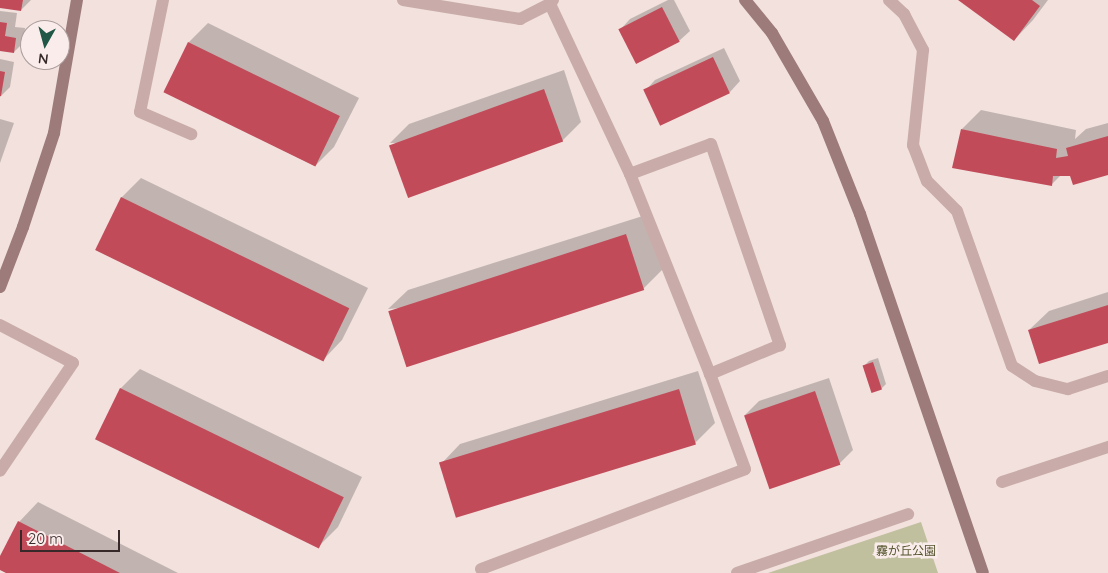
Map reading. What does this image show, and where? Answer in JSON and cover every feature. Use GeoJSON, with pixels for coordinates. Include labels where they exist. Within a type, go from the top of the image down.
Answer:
{"type":"FeatureCollection","features":[{"type":"Feature","properties":{"kind":"street"},"geometry":{"type":"LineString","coordinates":[[0,287],[23,228],[54,133],[77,0]]}},
{"type":"Feature","properties":{"kind":"street"},"geometry":{"type":"LineString","coordinates":[[163,0],[140,112],[191,134]]}},
{"type":"Feature","properties":{"kind":"street"},"geometry":{"type":"LineString","coordinates":[[403,0],[520,19],[552,2],[630,174],[710,374],[745,469],[481,569]]}},
{"type":"Feature","properties":{"kind":"street"},"geometry":{"type":"LineString","coordinates":[[745,0],[772,33],[823,121],[860,214],[983,573]]}},
{"type":"Feature","properties":{"kind":"street"},"geometry":{"type":"LineString","coordinates":[[889,0],[904,14],[923,50],[913,145],[927,182],[957,211],[1012,366],[1035,381],[1068,389],[1108,376]]}},
{"type":"Feature","properties":{"kind":"street"},"geometry":{"type":"LineString","coordinates":[[630,174],[711,144],[780,345],[710,374]]}},
{"type":"Feature","properties":{"kind":"street"},"geometry":{"type":"LineString","coordinates":[[0,325],[73,363],[0,470]]}},
{"type":"Feature","properties":{"kind":"street"},"geometry":{"type":"LineString","coordinates":[[1002,482],[1108,448]]}},
{"type":"Feature","properties":{"kind":"street"},"geometry":{"type":"LineString","coordinates":[[737,573],[908,514]]}},
{"type":"Feature","properties":{"kind":"green space","name":"霧が丘公園"},"geometry":{"type":"Polygon","coordinates":[[[921,522],[938,573],[768,573],[921,522]]]}},
{"type":"Feature","properties":{"kind":"building"},"geometry":{"type":"Polygon","coordinates":[[[0,0],[23,0],[21,11],[0,8],[0,0]]]}},
{"type":"Feature","properties":{"kind":"building"},"geometry":{"type":"Polygon","coordinates":[[[958,0],[1032,0],[1040,6],[1014,41],[958,0]]]}},
{"type":"Feature","properties":{"kind":"building"},"geometry":{"type":"Polygon","coordinates":[[[662,7],[680,42],[636,64],[618,29],[662,7]]]}},
{"type":"Feature","properties":{"kind":"building"},"geometry":{"type":"Polygon","coordinates":[[[0,22],[7,23],[5,36],[16,38],[14,53],[0,51],[0,22]]]}},
{"type":"Feature","properties":{"kind":"building"},"geometry":{"type":"Polygon","coordinates":[[[188,42],[340,116],[315,166],[163,92],[188,42]]]}},
{"type":"Feature","properties":{"kind":"building"},"geometry":{"type":"Polygon","coordinates":[[[713,57],[730,93],[660,126],[643,90],[713,57]]]}},
{"type":"Feature","properties":{"kind":"building"},"geometry":{"type":"Polygon","coordinates":[[[0,71],[5,72],[1,96],[0,96],[0,71]]]}},
{"type":"Feature","properties":{"kind":"building"},"geometry":{"type":"Polygon","coordinates":[[[544,89],[563,142],[408,198],[389,145],[544,89]]]}},
{"type":"Feature","properties":{"kind":"building"},"geometry":{"type":"Polygon","coordinates":[[[961,129],[1057,149],[1056,158],[1068,156],[1066,148],[1108,136],[1108,175],[1073,185],[1070,176],[1053,176],[1052,186],[952,168],[961,129]]]}},
{"type":"Feature","properties":{"kind":"building"},"geometry":{"type":"Polygon","coordinates":[[[121,197],[349,308],[323,361],[95,250],[121,197]]]}},
{"type":"Feature","properties":{"kind":"building"},"geometry":{"type":"Polygon","coordinates":[[[626,234],[644,290],[406,367],[388,311],[626,234]]]}},
{"type":"Feature","properties":{"kind":"building"},"geometry":{"type":"Polygon","coordinates":[[[1108,305],[1108,343],[1039,364],[1028,330],[1108,305]]]}},
{"type":"Feature","properties":{"kind":"building"},"geometry":{"type":"Polygon","coordinates":[[[873,362],[882,390],[871,393],[863,365],[873,362]]]}},
{"type":"Feature","properties":{"kind":"building"},"geometry":{"type":"Polygon","coordinates":[[[120,388],[344,497],[319,548],[95,439],[120,388]]]}},
{"type":"Feature","properties":{"kind":"building"},"geometry":{"type":"Polygon","coordinates":[[[679,389],[696,444],[456,518],[439,462],[679,389]]]}},
{"type":"Feature","properties":{"kind":"building"},"geometry":{"type":"Polygon","coordinates":[[[815,391],[840,465],[769,489],[744,415],[815,391]]]}},
{"type":"Feature","properties":{"kind":"building"},"geometry":{"type":"Polygon","coordinates":[[[18,521],[120,573],[6,573],[0,570],[0,556],[18,521]]]}}]}
